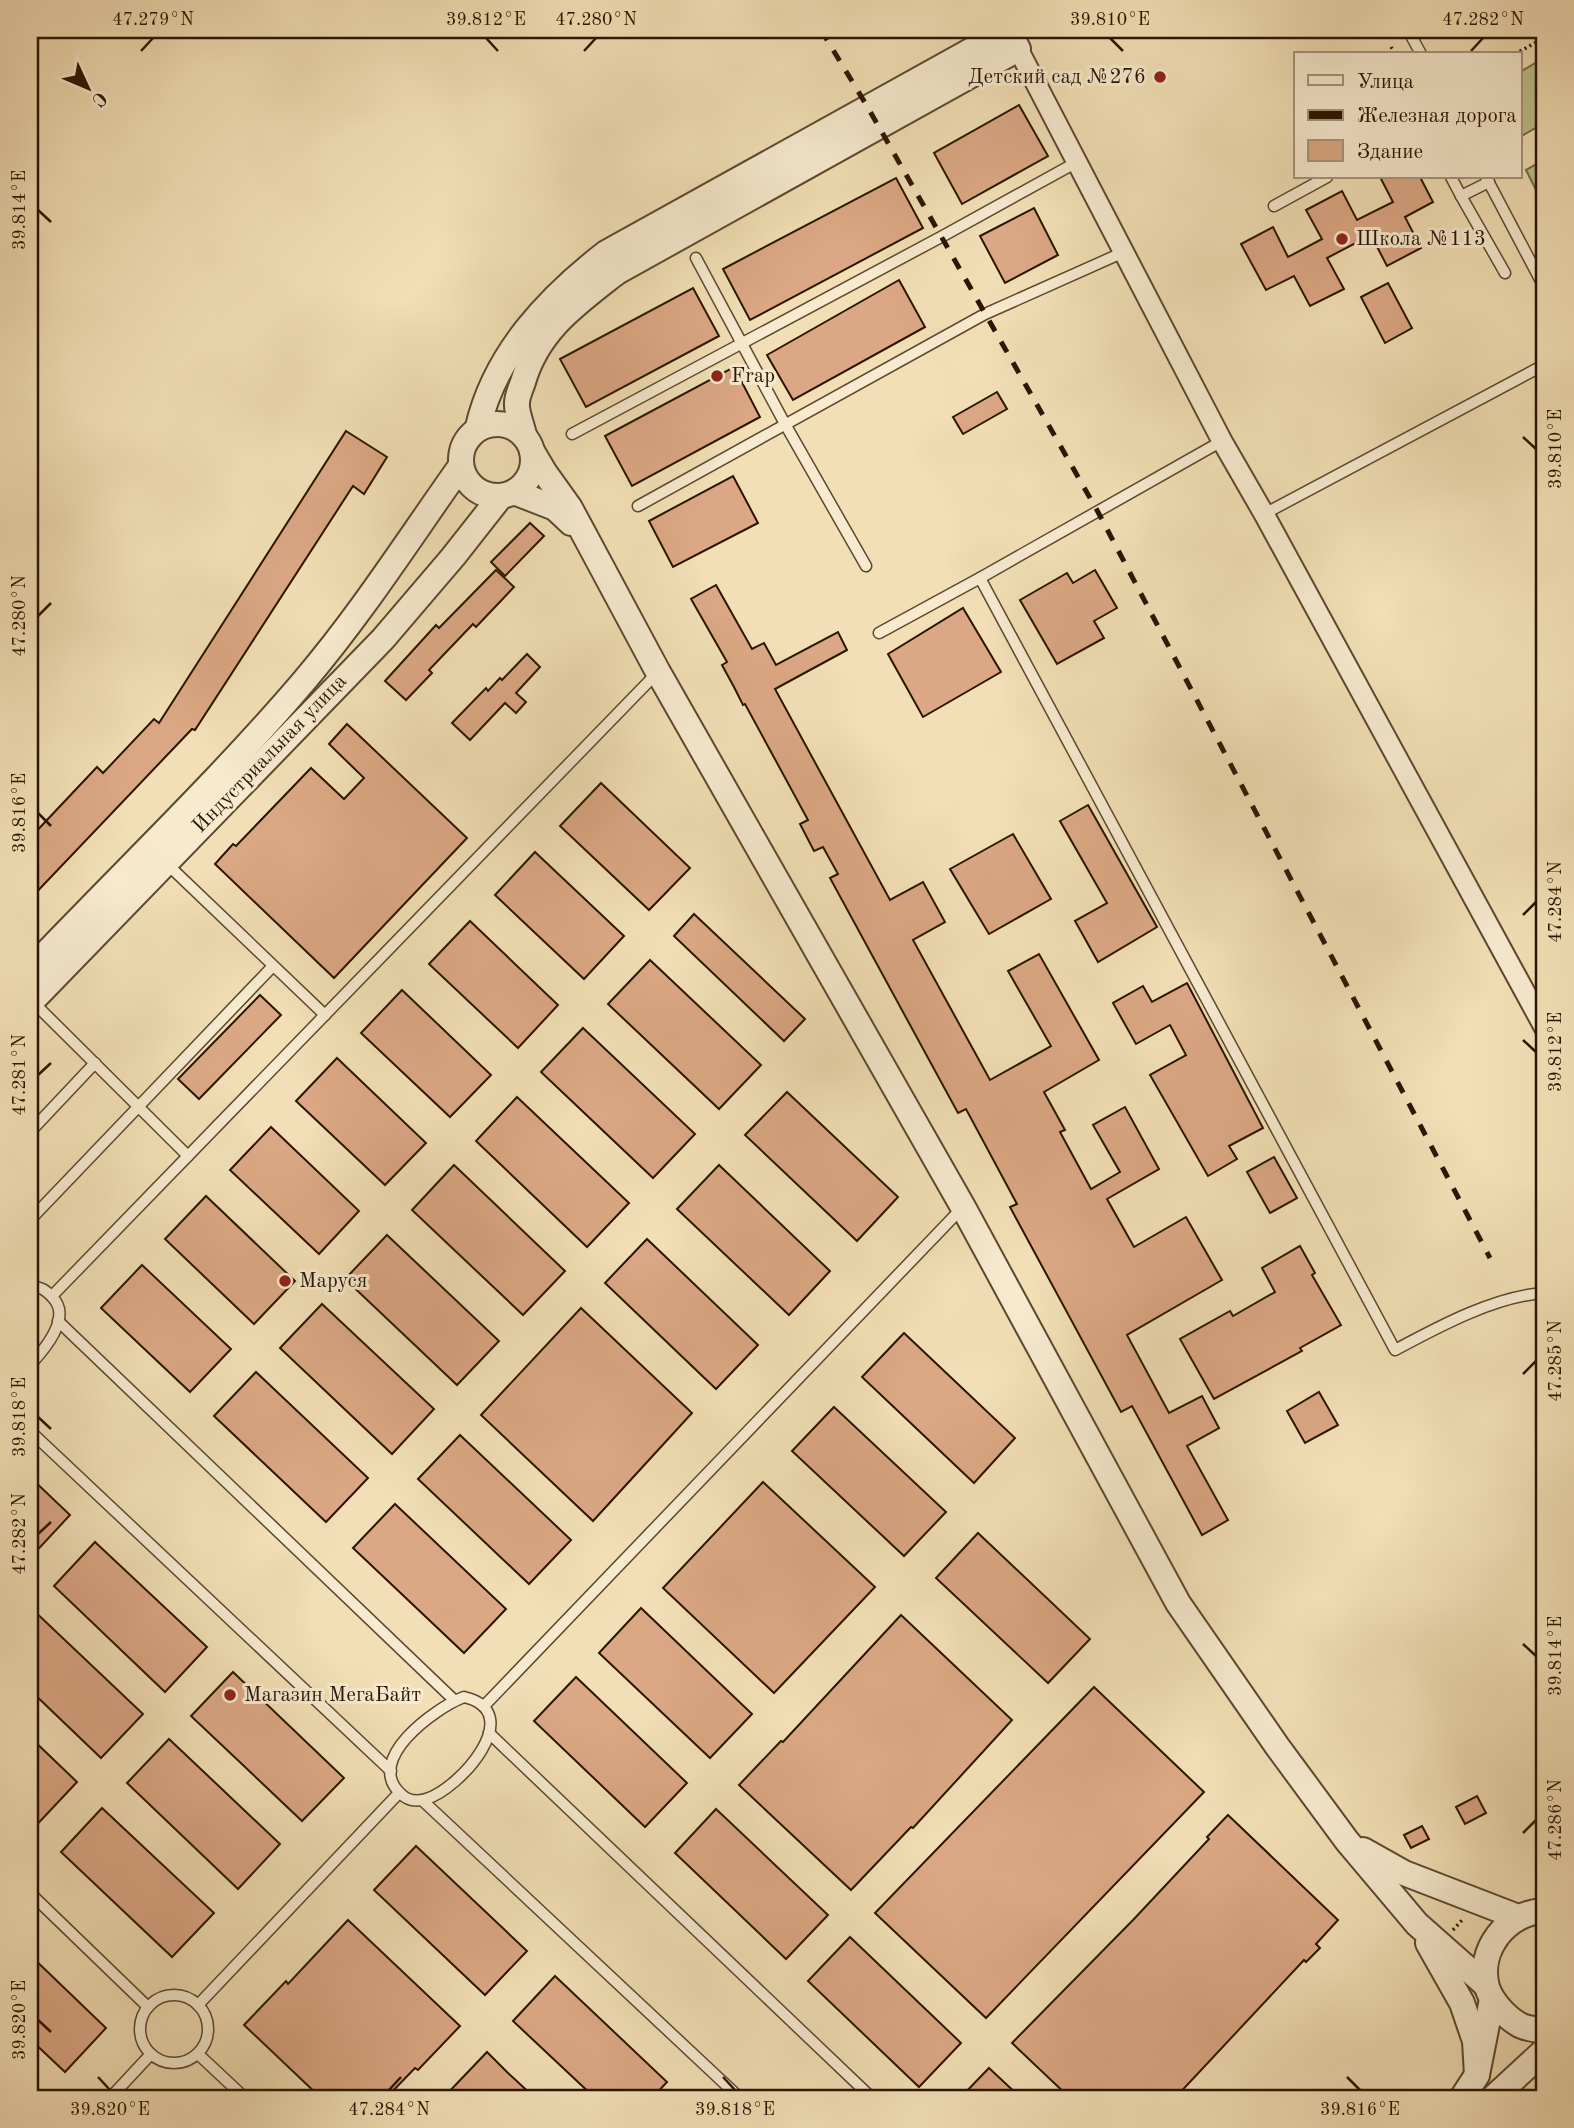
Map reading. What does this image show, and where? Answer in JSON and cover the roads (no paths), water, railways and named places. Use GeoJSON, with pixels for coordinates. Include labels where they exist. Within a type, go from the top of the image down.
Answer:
{"type":"FeatureCollection","features":[{"type":"Feature","properties":{"kind":"street"},"geometry":{"type":"LineString","coordinates":[[478,428],[491,386],[520,338],[574,278],[611,262],[1011,36],[1222,441],[1544,1027]]}},
{"type":"Feature","properties":{"kind":"street"},"geometry":{"type":"LineString","coordinates":[[507,494],[524,484],[531,474],[528,443],[517,403],[529,362],[537,346],[554,325],[611,262]]}},
{"type":"Feature","properties":{"kind":"street"},"geometry":{"type":"LineString","coordinates":[[587,543],[565,515],[555,508],[507,494],[487,495],[475,489],[466,480],[460,467],[461,452],[467,438],[478,428],[494,422],[510,425],[528,443],[570,508],[658,672],[963,1208],[1178,1603],[1347,1841],[1417,1924],[1489,1992],[1519,2025],[1544,2031]]}},
{"type":"Feature","properties":{"kind":"street","name":"Индустриальная улица"},"geometry":{"type":"LineString","coordinates":[[31,1002],[157,855],[246,745],[305,680],[384,579],[460,467]]}},
{"type":"Feature","properties":{"kind":"street","name":"Индустриальная улица"},"geometry":{"type":"LineString","coordinates":[[30,970],[157,855],[383,639],[507,494]]}},
{"type":"Feature","properties":{"kind":"street"},"geometry":{"type":"LineString","coordinates":[[1347,1841],[1404,1873],[1518,1917]]}},
{"type":"Feature","properties":{"kind":"street"},"geometry":{"type":"LineString","coordinates":[[1444,1889],[1544,1901]]}},
{"type":"Feature","properties":{"kind":"street"},"geometry":{"type":"LineString","coordinates":[[1462,2098],[1477,2075],[1489,1992],[1486,1958],[1497,1934],[1518,1917],[1544,1912]]}},
{"type":"Feature","properties":{"kind":"street"},"geometry":{"type":"LineString","coordinates":[[1417,1924],[1462,2003],[1475,2041],[1477,2075]]}},
{"type":"Feature","properties":{"kind":"street"},"geometry":{"type":"LineString","coordinates":[[1493,2098],[1544,2050]]}},
{"type":"Feature","properties":{"kind":"lane"},"geometry":{"type":"LineString","coordinates":[[1408,30],[1420,52]]}},
{"type":"Feature","properties":{"kind":"lane"},"geometry":{"type":"LineString","coordinates":[[572,433],[1077,162]]}},
{"type":"Feature","properties":{"kind":"lane"},"geometry":{"type":"LineString","coordinates":[[1274,206],[1325,178]]}},
{"type":"Feature","properties":{"kind":"lane"},"geometry":{"type":"LineString","coordinates":[[1452,178],[1505,273]]}},
{"type":"Feature","properties":{"kind":"lane"},"geometry":{"type":"LineString","coordinates":[[1461,196],[1487,179],[1544,287]]}},
{"type":"Feature","properties":{"kind":"lane"},"geometry":{"type":"LineString","coordinates":[[638,506],[985,314],[1124,252]]}},
{"type":"Feature","properties":{"kind":"lane"},"geometry":{"type":"LineString","coordinates":[[696,258],[785,424],[866,566]]}},
{"type":"Feature","properties":{"kind":"lane"},"geometry":{"type":"LineString","coordinates":[[1264,514],[1544,365]]}},
{"type":"Feature","properties":{"kind":"lane"},"geometry":{"type":"LineString","coordinates":[[879,633],[1222,441]]}},
{"type":"Feature","properties":{"kind":"lane"},"geometry":{"type":"LineString","coordinates":[[980,578],[1395,1350],[1455,1318],[1530,1294],[1544,1293]]}},
{"type":"Feature","properties":{"kind":"lane"},"geometry":{"type":"LineString","coordinates":[[52,1296],[658,672]]}},
{"type":"Feature","properties":{"kind":"lane"},"geometry":{"type":"LineString","coordinates":[[157,855],[325,1015]]}},
{"type":"Feature","properties":{"kind":"lane"},"geometry":{"type":"LineString","coordinates":[[30,1220],[273,966]]}},
{"type":"Feature","properties":{"kind":"lane"},"geometry":{"type":"LineString","coordinates":[[31,1002],[188,1156]]}},
{"type":"Feature","properties":{"kind":"lane"},"geometry":{"type":"LineString","coordinates":[[30,1132],[95,1063]]}},
{"type":"Feature","properties":{"kind":"lane"},"geometry":{"type":"LineString","coordinates":[[484,1706],[963,1208]]}},
{"type":"Feature","properties":{"kind":"lane"},"geometry":{"type":"LineString","coordinates":[[30,1287],[46,1289],[57,1301],[60,1315],[49,1342],[30,1365]]}},
{"type":"Feature","properties":{"kind":"lane"},"geometry":{"type":"LineString","coordinates":[[58,1321],[454,1700]]}},
{"type":"Feature","properties":{"kind":"lane"},"geometry":{"type":"LineString","coordinates":[[30,1431],[391,1770]]}},
{"type":"Feature","properties":{"kind":"lane"},"geometry":{"type":"LineString","coordinates":[[464,1697],[477,1700],[484,1706],[491,1725],[489,1733],[480,1752],[464,1773],[431,1797],[416,1801],[404,1798],[395,1789],[391,1770],[394,1757],[406,1738],[423,1720],[454,1700],[464,1697]]}},
{"type":"Feature","properties":{"kind":"lane"},"geometry":{"type":"LineString","coordinates":[[489,1733],[872,2098]]}},
{"type":"Feature","properties":{"kind":"lane"},"geometry":{"type":"LineString","coordinates":[[198,2005],[399,1793]]}},
{"type":"Feature","properties":{"kind":"lane"},"geometry":{"type":"LineString","coordinates":[[422,1800],[740,2098]]}},
{"type":"Feature","properties":{"kind":"lane"},"geometry":{"type":"LineString","coordinates":[[30,1893],[148,2007]]}},
{"type":"Feature","properties":{"kind":"lane"},"geometry":{"type":"LineString","coordinates":[[172,1995],[188,1998],[198,2005],[208,2023],[207,2039],[198,2053],[184,2062],[167,2063],[151,2054],[143,2043],[140,2027],[148,2007],[157,2000],[172,1995]]}},
{"type":"Feature","properties":{"kind":"lane"},"geometry":{"type":"LineString","coordinates":[[198,2053],[245,2098]]}},
{"type":"Feature","properties":{"kind":"lane"},"geometry":{"type":"LineString","coordinates":[[110,2098],[151,2054]]}},
{"type":"Feature","properties":{"kind":"railway"},"geometry":{"type":"LineString","coordinates":[[821,30],[1098,512],[1490,1258]]}},
{"type":"Feature","properties":{"kind":"place","name":"Детский сад №276"},"geometry":{"type":"Point","coordinates":[1160,77]}},
{"type":"Feature","properties":{"kind":"place","name":"Школа №113"},"geometry":{"type":"Point","coordinates":[1342,239]}},
{"type":"Feature","properties":{"kind":"place","name":"Frap"},"geometry":{"type":"Point","coordinates":[717,376]}},
{"type":"Feature","properties":{"kind":"place","name":"Маруся"},"geometry":{"type":"Point","coordinates":[285,1281]}},
{"type":"Feature","properties":{"kind":"place","name":"Магазин МегаБайт"},"geometry":{"type":"Point","coordinates":[230,1695]}}]}
